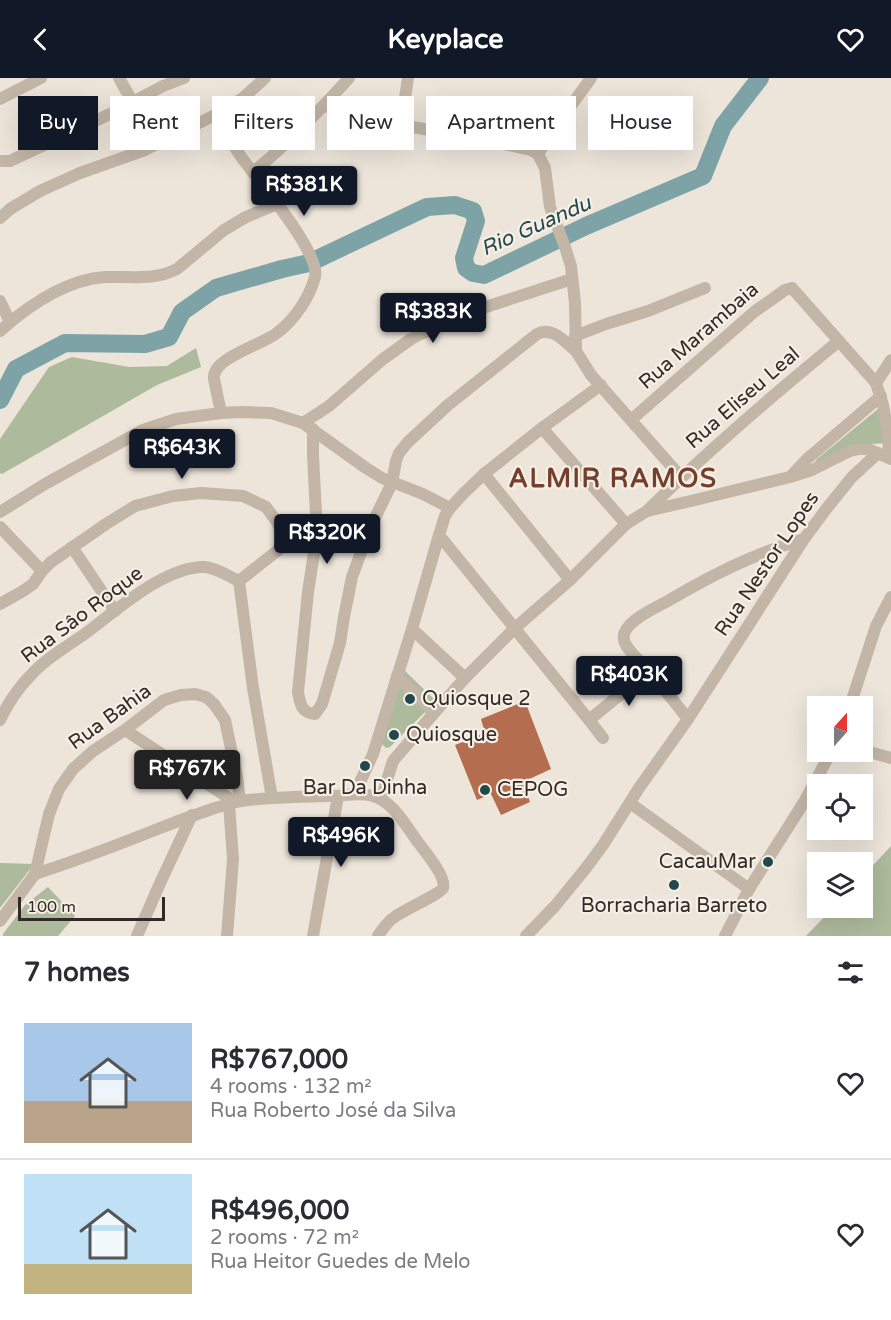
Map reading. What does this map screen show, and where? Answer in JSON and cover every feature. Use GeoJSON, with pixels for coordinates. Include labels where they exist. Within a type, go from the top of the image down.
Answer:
{"type":"FeatureCollection","features":[{"type":"Feature","properties":{"kind":"street"},"geometry":{"type":"LineString","coordinates":[[0,99],[41,78]]}},
{"type":"Feature","properties":{"kind":"street"},"geometry":{"type":"LineString","coordinates":[[119,78],[129,96]]}},
{"type":"Feature","properties":{"kind":"street"},"geometry":{"type":"LineString","coordinates":[[146,96],[184,78]]}},
{"type":"Feature","properties":{"kind":"street"},"geometry":{"type":"LineString","coordinates":[[245,96],[265,78]]}},
{"type":"Feature","properties":{"kind":"street"},"geometry":{"type":"LineString","coordinates":[[253,172],[275,155],[349,78]]}},
{"type":"Feature","properties":{"kind":"street"},"geometry":{"type":"LineString","coordinates":[[405,96],[408,78]]}},
{"type":"Feature","properties":{"kind":"street"},"geometry":{"type":"LineString","coordinates":[[538,154],[591,78]]}},
{"type":"Feature","properties":{"kind":"street"},"geometry":{"type":"LineString","coordinates":[[0,161],[10,161],[110,114]]}},
{"type":"Feature","properties":{"kind":"street"},"geometry":{"type":"LineString","coordinates":[[414,127],[490,141],[531,150],[538,154],[545,168],[550,207],[571,266],[576,351]]}},
{"type":"Feature","properties":{"kind":"street"},"geometry":{"type":"LineString","coordinates":[[0,218],[10,209],[40,191],[81,173],[145,150]]}},
{"type":"Feature","properties":{"kind":"street"},"geometry":{"type":"LineString","coordinates":[[221,413],[213,373],[216,368],[229,358],[275,335],[288,323],[302,306],[315,277],[316,269],[306,247],[237,150]]}},
{"type":"Feature","properties":{"kind":"street"},"geometry":{"type":"LineString","coordinates":[[0,331],[47,296],[82,281],[104,278],[157,277],[170,273],[224,230],[246,217],[277,204]]}},
{"type":"Feature","properties":{"kind":"street"},"geometry":{"type":"LineString","coordinates":[[308,426],[383,359],[411,339],[452,318],[572,279]]}},
{"type":"Feature","properties":{"kind":"street"},"geometry":{"type":"LineString","coordinates":[[575,336],[648,311],[705,288]]}},
{"type":"Feature","properties":{"kind":"street","name":"Rua Marambaia"},"geometry":{"type":"LineString","coordinates":[[631,420],[754,312],[789,288],[794,290],[839,341]]}},
{"type":"Feature","properties":{"kind":"street"},"geometry":{"type":"LineString","coordinates":[[0,301],[10,322]]}},
{"type":"Feature","properties":{"kind":"street"},"geometry":{"type":"LineString","coordinates":[[308,426],[313,455],[316,514],[314,553],[298,692],[303,710],[311,714],[315,714],[322,704],[340,643],[352,577],[370,528],[392,483],[399,453],[448,405],[532,338],[542,332],[552,333],[576,351],[600,386],[681,477]]}},
{"type":"Feature","properties":{"kind":"street"},"geometry":{"type":"LineString","coordinates":[[381,799],[393,761],[465,678],[515,628],[570,580],[626,525],[647,511],[790,477],[860,449],[868,449],[886,456],[889,440],[881,396],[876,383],[839,341]]}},
{"type":"Feature","properties":{"kind":"street","name":"Rua Eliseu Leal"},"geometry":{"type":"LineString","coordinates":[[647,511],[681,477],[778,390],[839,341]]}},
{"type":"Feature","properties":{"kind":"street"},"geometry":{"type":"LineString","coordinates":[[876,383],[891,360]]}},
{"type":"Feature","properties":{"kind":"street"},"geometry":{"type":"LineString","coordinates":[[355,793],[373,754],[445,516],[484,474],[600,386]]}},
{"type":"Feature","properties":{"kind":"street"},"geometry":{"type":"LineString","coordinates":[[790,477],[807,459],[881,396]]}},
{"type":"Feature","properties":{"kind":"street"},"geometry":{"type":"LineString","coordinates":[[0,512],[45,484],[143,430],[176,419],[242,412],[271,413],[308,426],[366,468],[392,483],[423,494],[450,508]]}},
{"type":"Feature","properties":{"kind":"street"},"geometry":{"type":"LineString","coordinates":[[542,428],[626,525]]}},
{"type":"Feature","properties":{"kind":"street","name":"Rua Nestor Lopes"},"geometry":{"type":"LineString","coordinates":[[526,936],[555,906],[586,868],[688,719],[804,539],[842,489],[886,456]]}},
{"type":"Feature","properties":{"kind":"street"},"geometry":{"type":"LineString","coordinates":[[484,474],[570,580]]}},
{"type":"Feature","properties":{"kind":"street"},"geometry":{"type":"LineString","coordinates":[[0,604],[33,584],[51,562],[135,506],[173,496],[201,493],[243,496],[266,507],[277,522],[285,540],[282,547],[239,580],[253,688],[272,798]]}},
{"type":"Feature","properties":{"kind":"street"},"geometry":{"type":"LineString","coordinates":[[0,527],[42,571]]}},
{"type":"Feature","properties":{"kind":"street"},"geometry":{"type":"LineString","coordinates":[[438,535],[603,738]]}},
{"type":"Feature","properties":{"kind":"street"},"geometry":{"type":"LineString","coordinates":[[688,719],[628,648],[624,640],[627,628],[638,618],[702,581],[741,562],[804,539]]}},
{"type":"Feature","properties":{"kind":"street"},"geometry":{"type":"LineString","coordinates":[[72,547],[115,611]]}},
{"type":"Feature","properties":{"kind":"street","name":"Rua Sâo Roque"},"geometry":{"type":"LineString","coordinates":[[0,720],[15,693],[32,673],[137,593],[185,570],[204,567],[215,569],[239,580]]}},
{"type":"Feature","properties":{"kind":"street"},"geometry":{"type":"LineString","coordinates":[[853,696],[876,626],[891,597]]}},
{"type":"Feature","properties":{"kind":"street"},"geometry":{"type":"LineString","coordinates":[[412,629],[465,678]]}},
{"type":"Feature","properties":{"kind":"street"},"geometry":{"type":"LineString","coordinates":[[589,720],[649,671]]}},
{"type":"Feature","properties":{"kind":"street"},"geometry":{"type":"LineString","coordinates":[[397,676],[434,713]]}},
{"type":"Feature","properties":{"kind":"street","name":"Rua Bahia"},"geometry":{"type":"LineString","coordinates":[[35,874],[49,814],[59,789],[73,769],[93,751],[164,700],[195,694],[206,697],[214,704],[225,720],[237,777],[235,803]]}},
{"type":"Feature","properties":{"kind":"street"},"geometry":{"type":"LineString","coordinates":[[125,730],[235,803]]}},
{"type":"Feature","properties":{"kind":"street"},"geometry":{"type":"LineString","coordinates":[[873,753],[891,758]]}},
{"type":"Feature","properties":{"kind":"street"},"geometry":{"type":"LineString","coordinates":[[373,754],[393,761]]}},
{"type":"Feature","properties":{"kind":"street"},"geometry":{"type":"LineString","coordinates":[[725,936],[749,889],[804,802],[826,762]]}},
{"type":"Feature","properties":{"kind":"street"},"geometry":{"type":"LineString","coordinates":[[0,921],[35,874],[192,815],[235,803],[272,798],[339,796],[355,793],[381,799],[397,813],[444,884],[439,892],[396,915],[385,925],[378,936]]}},
{"type":"Feature","properties":{"kind":"street"},"geometry":{"type":"LineString","coordinates":[[313,936],[339,796]]}},
{"type":"Feature","properties":{"kind":"street"},"geometry":{"type":"LineString","coordinates":[[227,936],[235,803]]}},
{"type":"Feature","properties":{"kind":"street"},"geometry":{"type":"LineString","coordinates":[[630,803],[749,889]]}},
{"type":"Feature","properties":{"kind":"street"},"geometry":{"type":"LineString","coordinates":[[136,936],[192,815]]}},
{"type":"Feature","properties":{"kind":"green space"},"geometry":{"type":"Polygon","coordinates":[[[196,348],[201,367],[157,385],[2,474],[0,473],[0,439],[49,367],[72,357],[129,367],[167,366],[196,348]]]}},
{"type":"Feature","properties":{"kind":"green space"},"geometry":{"type":"Polygon","coordinates":[[[878,409],[886,444],[858,447],[814,463],[817,459],[878,409]]]}},
{"type":"Feature","properties":{"kind":"green space"},"geometry":{"type":"Polygon","coordinates":[[[405,671],[436,701],[390,747],[386,748],[382,744],[382,738],[405,671]]]}},
{"type":"Feature","properties":{"kind":"green space"},"geometry":{"type":"Polygon","coordinates":[[[891,846],[891,936],[806,936],[823,918],[873,918],[873,865],[891,846]]]}},
{"type":"Feature","properties":{"kind":"green space"},"geometry":{"type":"Polygon","coordinates":[[[0,863],[34,864],[0,908],[0,863]]]}},
{"type":"Feature","properties":{"kind":"green space"},"geometry":{"type":"Polygon","coordinates":[[[48,887],[75,916],[58,936],[3,936],[25,905],[48,887]]]}},
{"type":"Feature","properties":{"kind":"building"},"geometry":{"type":"Polygon","coordinates":[[[525,701],[551,769],[523,782],[530,802],[501,815],[491,794],[477,800],[455,745],[485,733],[481,719],[525,701]]]}},
{"type":"Feature","properties":{"kind":"waterway","name":"Rio Guandu"},"geometry":{"type":"LineString","coordinates":[[0,400],[16,369],[65,343],[145,344],[169,337],[182,312],[216,288],[309,263],[427,207],[455,205],[473,211],[476,221],[464,258],[466,268],[473,273],[484,275],[586,226],[703,176],[723,126],[760,78]]}},
{"type":"Feature","properties":{"kind":"place","name":"Quiosque 2"},"geometry":{"type":"Point","coordinates":[410,699]}},
{"type":"Feature","properties":{"kind":"place","name":"Quiosque"},"geometry":{"type":"Point","coordinates":[394,735]}},
{"type":"Feature","properties":{"kind":"place","name":"Bar Da Dinha"},"geometry":{"type":"Point","coordinates":[365,766]}},
{"type":"Feature","properties":{"kind":"place","name":"CEPOG"},"geometry":{"type":"Point","coordinates":[485,790]}},
{"type":"Feature","properties":{"kind":"place","name":"CacauMar"},"geometry":{"type":"Point","coordinates":[768,862]}},
{"type":"Feature","properties":{"kind":"place","name":"Borracharia Barreto"},"geometry":{"type":"Point","coordinates":[674,885]}},
{"type":"Feature","properties":{"kind":"district","name":"ALMIR RAMOS"},"geometry":{"type":"Point","coordinates":[613,478]}}]}
